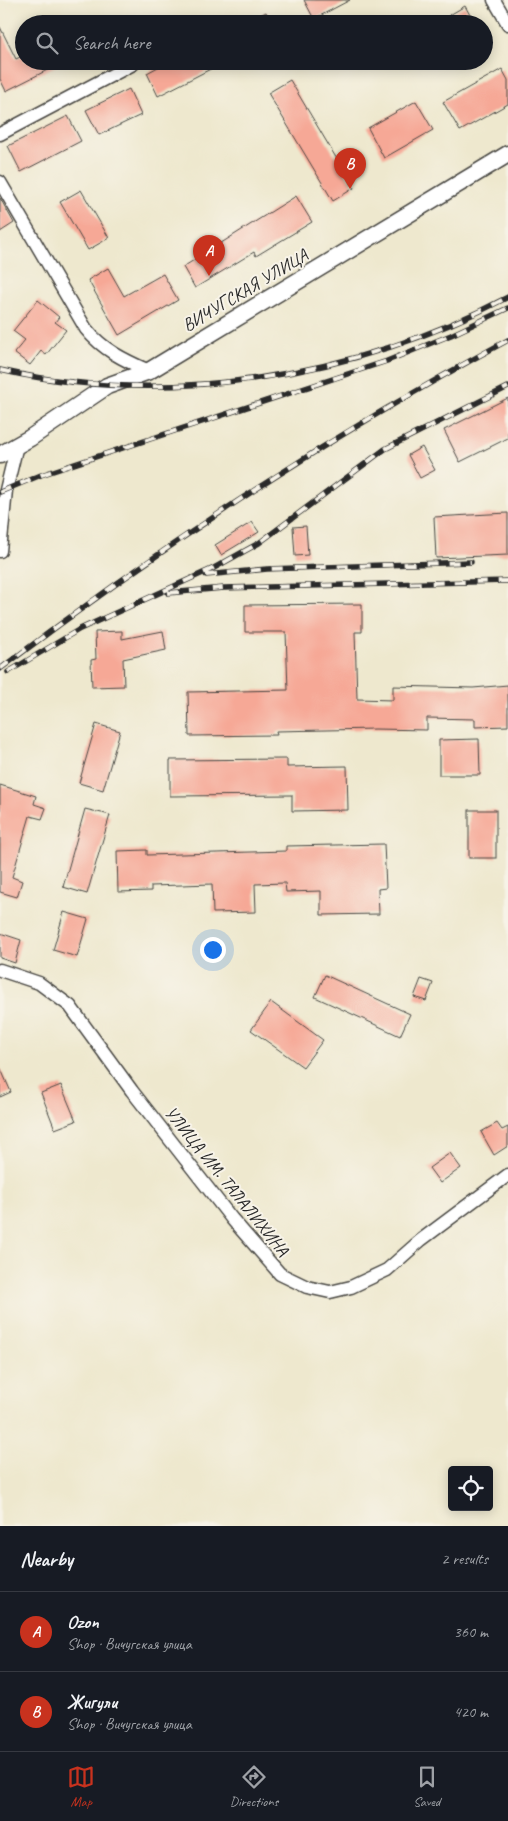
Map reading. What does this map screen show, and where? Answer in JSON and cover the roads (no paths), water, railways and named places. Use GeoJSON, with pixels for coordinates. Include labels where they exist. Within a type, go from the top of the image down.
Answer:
{"type":"FeatureCollection","features":[{"type":"Feature","properties":{"kind":"main road","name":"ВИЧУГСКАЯ УЛИЦА"},"geometry":{"type":"LineString","coordinates":[[0,455],[107,386],[149,371],[508,154]]}},
{"type":"Feature","properties":{"kind":"street"},"geometry":{"type":"LineString","coordinates":[[494,0],[508,24]]}},
{"type":"Feature","properties":{"kind":"street"},"geometry":{"type":"LineString","coordinates":[[0,134],[122,70]]}},
{"type":"Feature","properties":{"kind":"street"},"geometry":{"type":"LineString","coordinates":[[0,182],[86,328],[98,343],[120,358],[149,371]]}},
{"type":"Feature","properties":{"kind":"street"},"geometry":{"type":"LineString","coordinates":[[0,551],[6,490],[17,445]]}},
{"type":"Feature","properties":{"kind":"street","name":"УЛИЦА ИМ. ТАЛАЛИХИНА"},"geometry":{"type":"LineString","coordinates":[[0,970],[39,983],[70,1006],[132,1091],[238,1226],[280,1274],[307,1287],[330,1292],[351,1287],[387,1270],[421,1240],[508,1175]]}},
{"type":"Feature","properties":{"kind":"railway"},"geometry":{"type":"LineString","coordinates":[[0,370],[64,381],[129,386],[194,385],[260,378],[325,365],[388,348],[450,325],[508,297]]}},
{"type":"Feature","properties":{"kind":"railway"},"geometry":{"type":"LineString","coordinates":[[0,492],[41,475],[387,361],[451,335],[508,308]]}},
{"type":"Feature","properties":{"kind":"railway"},"geometry":{"type":"LineString","coordinates":[[0,669],[122,580],[247,495],[376,415],[508,340]]}},
{"type":"Feature","properties":{"kind":"railway"},"geometry":{"type":"LineString","coordinates":[[8,672],[80,629],[214,568],[259,543],[385,449],[508,387]]}},
{"type":"Feature","properties":{"kind":"railway"},"geometry":{"type":"LineString","coordinates":[[206,575],[267,569],[471,562]]}},
{"type":"Feature","properties":{"kind":"railway"},"geometry":{"type":"LineString","coordinates":[[168,593],[224,588],[508,581]]}},
{"type":"Feature","properties":{"kind":"place","name":"Жигули"},"geometry":{"type":"Point","coordinates":[350,189]}},
{"type":"Feature","properties":{"kind":"place","name":"Ozon"},"geometry":{"type":"Point","coordinates":[209,276]}}]}
